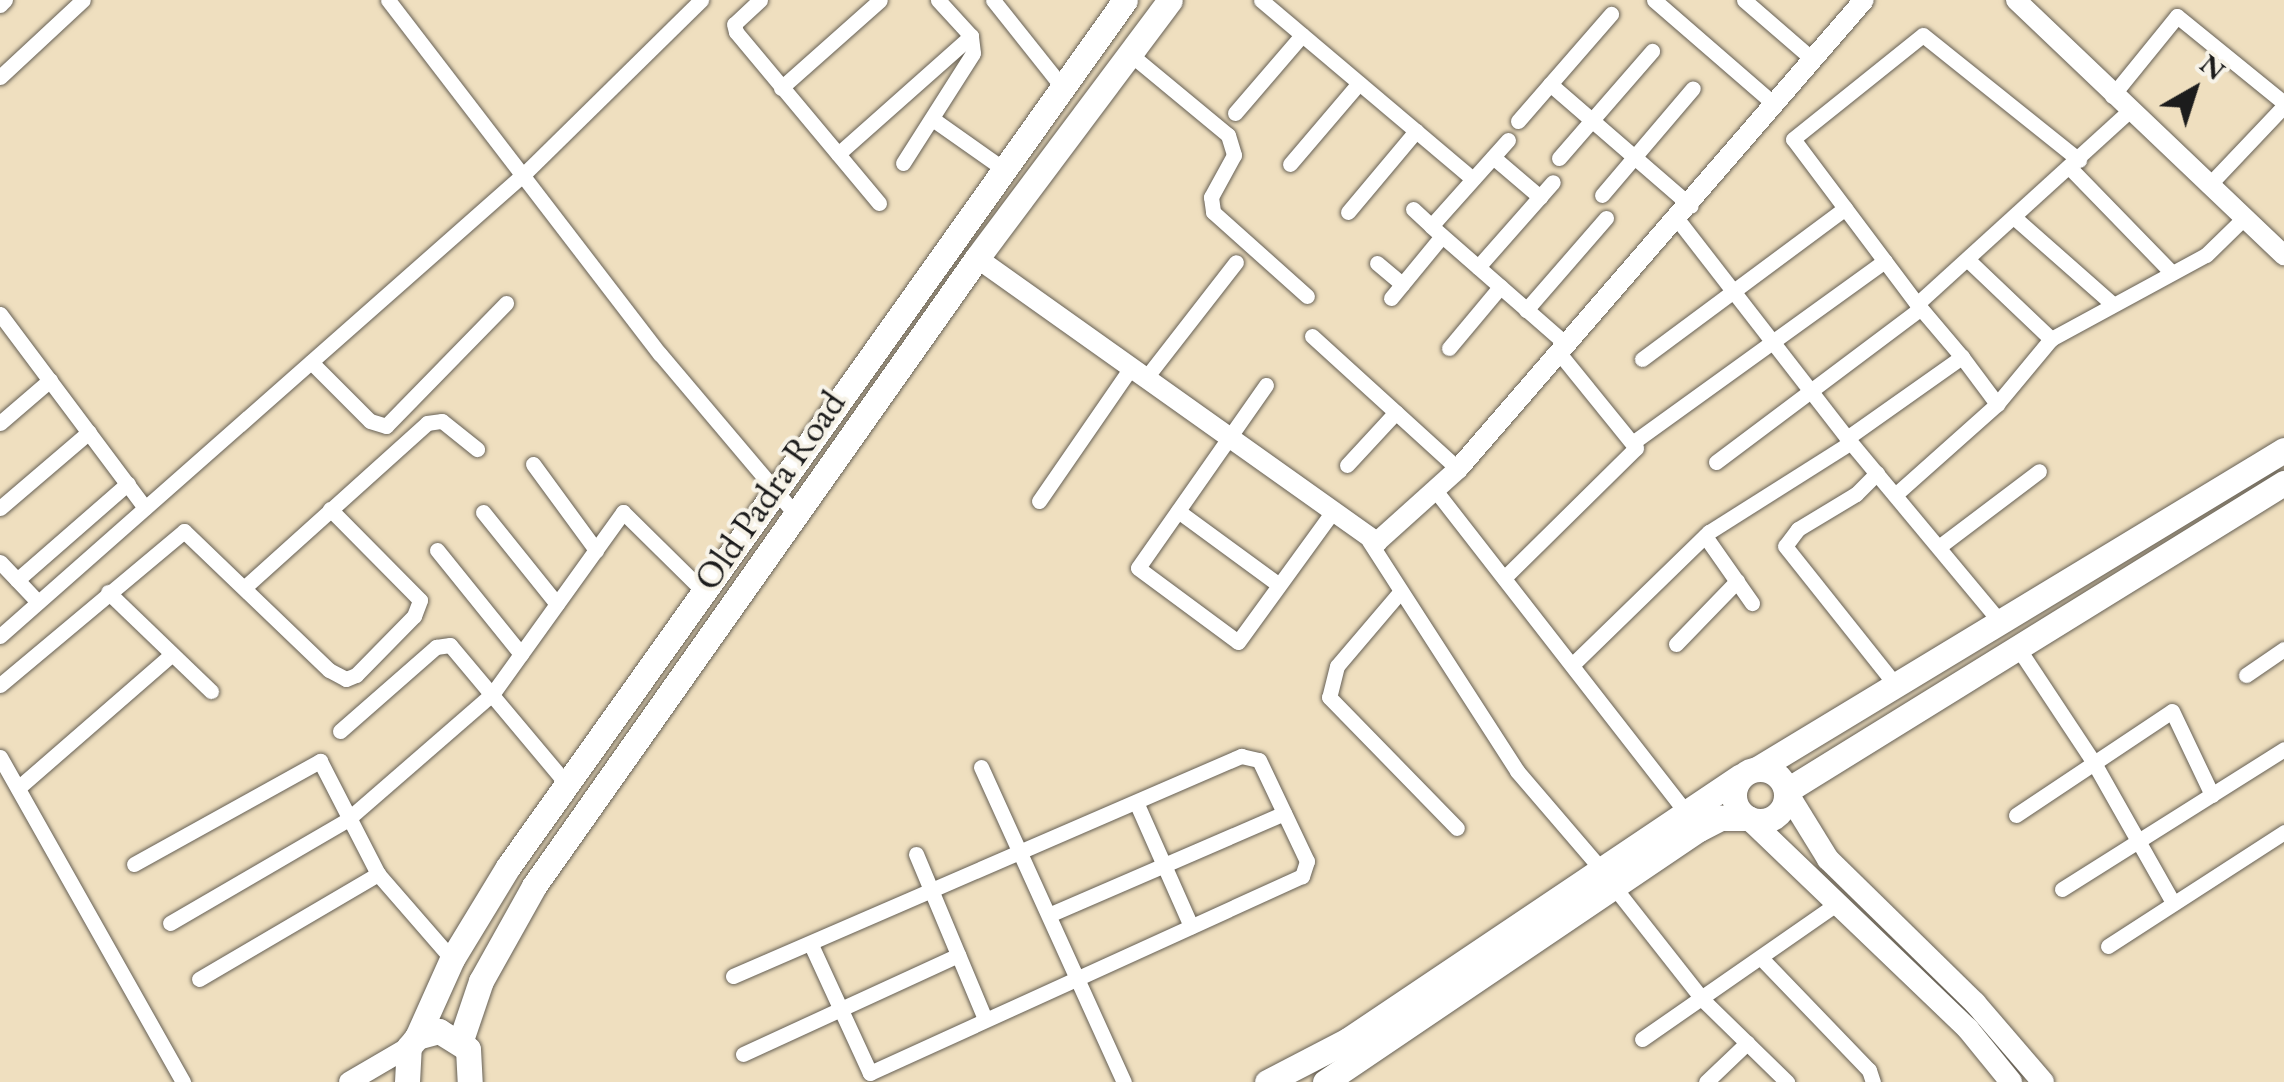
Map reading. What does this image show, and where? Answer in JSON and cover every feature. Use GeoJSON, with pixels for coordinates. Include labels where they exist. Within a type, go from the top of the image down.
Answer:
{"type":"FeatureCollection","features":[{"type":"Feature","properties":{"kind":"main road","name":"Old Padra Road"},"geometry":{"type":"LineString","coordinates":[[405,1081],[413,1042],[452,958],[566,783],[705,594],[1125,0]]}},
{"type":"Feature","properties":{"kind":"main road","name":"Old Padra Road"},"geometry":{"type":"LineString","coordinates":[[461,1040],[474,994],[534,886],[977,258],[1170,0]]}},
{"type":"Feature","properties":{"kind":"main road"},"geometry":{"type":"LineString","coordinates":[[1331,1081],[1692,820],[1749,772],[2284,450]]}},
{"type":"Feature","properties":{"kind":"main road"},"geometry":{"type":"LineString","coordinates":[[1692,820],[1778,815],[1786,791],[2016,645],[2284,483]]}},
{"type":"Feature","properties":{"kind":"main road"},"geometry":{"type":"LineString","coordinates":[[1749,772],[1773,772],[1828,860],[1975,1003],[2043,1082]]}},
{"type":"Feature","properties":{"kind":"main road"},"geometry":{"type":"LineString","coordinates":[[1749,772],[1734,799],[1748,818],[1968,1029],[2011,1082]]}},
{"type":"Feature","properties":{"kind":"main road"},"geometry":{"type":"LineString","coordinates":[[1268,1082],[1302,1074],[1326,1052],[1607,878]]}},
{"type":"Feature","properties":{"kind":"main road"},"geometry":{"type":"LineString","coordinates":[[413,1042],[440,1032],[461,1040],[473,1060],[470,1082]]}},
{"type":"Feature","properties":{"kind":"street"},"geometry":{"type":"LineString","coordinates":[[0,78],[83,0]]}},
{"type":"Feature","properties":{"kind":"street"},"geometry":{"type":"LineString","coordinates":[[388,0],[526,173],[660,354],[796,516]]}},
{"type":"Feature","properties":{"kind":"street"},"geometry":{"type":"LineString","coordinates":[[0,612],[6,631],[526,173],[701,0]]}},
{"type":"Feature","properties":{"kind":"street"},"geometry":{"type":"LineString","coordinates":[[760,0],[734,24],[736,32],[879,203]]}},
{"type":"Feature","properties":{"kind":"street"},"geometry":{"type":"LineString","coordinates":[[781,88],[880,0]]}},
{"type":"Feature","properties":{"kind":"street"},"geometry":{"type":"LineString","coordinates":[[902,163],[934,120],[974,53],[971,36],[938,0]]}},
{"type":"Feature","properties":{"kind":"street"},"geometry":{"type":"LineString","coordinates":[[993,0],[1063,88]]}},
{"type":"Feature","properties":{"kind":"street"},"geometry":{"type":"LineString","coordinates":[[1262,0],[1474,178]]}},
{"type":"Feature","properties":{"kind":"street"},"geometry":{"type":"LineString","coordinates":[[1654,0],[1773,103]]}},
{"type":"Feature","properties":{"kind":"street"},"geometry":{"type":"LineString","coordinates":[[1744,0],[1812,59]]}},
{"type":"Feature","properties":{"kind":"street"},"geometry":{"type":"LineString","coordinates":[[2016,0],[2112,96],[2284,256]]}},
{"type":"Feature","properties":{"kind":"street"},"geometry":{"type":"LineString","coordinates":[[1368,541],[1387,539],[1458,469],[1684,213],[1812,59],[1852,4]]}},
{"type":"Feature","properties":{"kind":"street"},"geometry":{"type":"LineString","coordinates":[[1518,121],[1611,14]]}},
{"type":"Feature","properties":{"kind":"street"},"geometry":{"type":"LineString","coordinates":[[2112,96],[2177,16],[2284,104],[2208,186]]}},
{"type":"Feature","properties":{"kind":"street"},"geometry":{"type":"LineString","coordinates":[[1235,113],[1302,34]]}},
{"type":"Feature","properties":{"kind":"street"},"geometry":{"type":"LineString","coordinates":[[1997,404],[1793,139],[1923,35],[2075,164],[2170,271]]}},
{"type":"Feature","properties":{"kind":"street"},"geometry":{"type":"LineString","coordinates":[[838,154],[971,36]]}},
{"type":"Feature","properties":{"kind":"street"},"geometry":{"type":"LineString","coordinates":[[1559,158],[1652,51]]}},
{"type":"Feature","properties":{"kind":"street"},"geometry":{"type":"LineString","coordinates":[[1130,54],[1228,135],[1234,155],[1211,197],[1213,212],[1307,296]]}},
{"type":"Feature","properties":{"kind":"street"},"geometry":{"type":"LineString","coordinates":[[1290,164],[1359,83]]}},
{"type":"Feature","properties":{"kind":"street"},"geometry":{"type":"LineString","coordinates":[[1550,84],[1634,158],[1684,213],[1733,291],[1811,392],[1998,619]]}},
{"type":"Feature","properties":{"kind":"street"},"geometry":{"type":"LineString","coordinates":[[1602,195],[1693,88]]}},
{"type":"Feature","properties":{"kind":"street"},"geometry":{"type":"LineString","coordinates":[[1716,462],[1919,306],[2129,111]]}},
{"type":"Feature","properties":{"kind":"street"},"geometry":{"type":"LineString","coordinates":[[934,120],[1005,170]]}},
{"type":"Feature","properties":{"kind":"street"},"geometry":{"type":"LineString","coordinates":[[1348,212],[1416,131]]}},
{"type":"Feature","properties":{"kind":"street"},"geometry":{"type":"LineString","coordinates":[[1390,298],[1474,178],[1508,140]]}},
{"type":"Feature","properties":{"kind":"street"},"geometry":{"type":"LineString","coordinates":[[1493,157],[1540,197]]}},
{"type":"Feature","properties":{"kind":"street"},"geometry":{"type":"LineString","coordinates":[[1478,268],[1553,182]]}},
{"type":"Feature","properties":{"kind":"street"},"geometry":{"type":"LineString","coordinates":[[1642,359],[1846,208]]}},
{"type":"Feature","properties":{"kind":"street"},"geometry":{"type":"LineString","coordinates":[[1413,209],[1526,310],[1564,350],[1635,441]]}},
{"type":"Feature","properties":{"kind":"street"},"geometry":{"type":"LineString","coordinates":[[1526,310],[1606,218]]}},
{"type":"Feature","properties":{"kind":"street"},"geometry":{"type":"LineString","coordinates":[[2016,219],[2110,302]]}},
{"type":"Feature","properties":{"kind":"street"},"geometry":{"type":"LineString","coordinates":[[1895,495],[1997,404],[2051,339],[2110,302],[2206,255],[2243,219]]}},
{"type":"Feature","properties":{"kind":"street"},"geometry":{"type":"LineString","coordinates":[[977,258],[1368,541],[1516,771],[1702,999],[1787,1082]]}},
{"type":"Feature","properties":{"kind":"street"},"geometry":{"type":"LineString","coordinates":[[1968,260],[2051,339]]}},
{"type":"Feature","properties":{"kind":"street"},"geometry":{"type":"LineString","coordinates":[[1504,578],[1632,455],[1635,441],[1885,261]]}},
{"type":"Feature","properties":{"kind":"street"},"geometry":{"type":"LineString","coordinates":[[1039,501],[1137,374],[1236,262]]}},
{"type":"Feature","properties":{"kind":"street"},"geometry":{"type":"LineString","coordinates":[[1378,262],[1402,284]]}},
{"type":"Feature","properties":{"kind":"street"},"geometry":{"type":"LineString","coordinates":[[1449,348],[1500,286]]}},
{"type":"Feature","properties":{"kind":"street"},"geometry":{"type":"LineString","coordinates":[[310,362],[370,421],[386,426],[506,303]]}},
{"type":"Feature","properties":{"kind":"street"},"geometry":{"type":"LineString","coordinates":[[0,314],[146,508]]}},
{"type":"Feature","properties":{"kind":"street"},"geometry":{"type":"LineString","coordinates":[[0,344],[14,332]]}},
{"type":"Feature","properties":{"kind":"street"},"geometry":{"type":"LineString","coordinates":[[1312,336],[1458,469]]}},
{"type":"Feature","properties":{"kind":"street"},"geometry":{"type":"LineString","coordinates":[[1572,666],[1704,536],[1849,440],[1962,357]]}},
{"type":"Feature","properties":{"kind":"street"},"geometry":{"type":"LineString","coordinates":[[0,423],[50,380]]}},
{"type":"Feature","properties":{"kind":"street"},"geometry":{"type":"LineString","coordinates":[[1266,385],[1138,568],[1238,642],[1331,514]]}},
{"type":"Feature","properties":{"kind":"street"},"geometry":{"type":"LineString","coordinates":[[1347,465],[1396,412]]}},
{"type":"Feature","properties":{"kind":"street"},"geometry":{"type":"LineString","coordinates":[[245,587],[427,423],[442,421],[477,449]]}},
{"type":"Feature","properties":{"kind":"street"},"geometry":{"type":"LineString","coordinates":[[0,508],[89,432]]}},
{"type":"Feature","properties":{"kind":"street"},"geometry":{"type":"LineString","coordinates":[[533,464],[596,550]]}},
{"type":"Feature","properties":{"kind":"street"},"geometry":{"type":"LineString","coordinates":[[1940,546],[2040,471]]}},
{"type":"Feature","properties":{"kind":"street"},"geometry":{"type":"LineString","coordinates":[[1877,474],[1856,494],[1798,530],[1785,546],[1893,682]]}},
{"type":"Feature","properties":{"kind":"street"},"geometry":{"type":"LineString","coordinates":[[17,580],[128,483]]}},
{"type":"Feature","properties":{"kind":"street"},"geometry":{"type":"LineString","coordinates":[[1435,490],[1692,820]]}},
{"type":"Feature","properties":{"kind":"street"},"geometry":{"type":"LineString","coordinates":[[0,686],[184,530],[329,670],[346,679],[356,675],[414,616],[420,600],[330,509]]}},
{"type":"Feature","properties":{"kind":"street"},"geometry":{"type":"LineString","coordinates":[[1178,511],[1279,585]]}},
{"type":"Feature","properties":{"kind":"street"},"geometry":{"type":"LineString","coordinates":[[483,512],[557,604]]}},
{"type":"Feature","properties":{"kind":"street"},"geometry":{"type":"LineString","coordinates":[[170,923],[347,820],[493,693],[623,512],[705,594]]}},
{"type":"Feature","properties":{"kind":"street"},"geometry":{"type":"LineString","coordinates":[[1704,536],[1752,603]]}},
{"type":"Feature","properties":{"kind":"street"},"geometry":{"type":"LineString","coordinates":[[436,550],[521,654]]}},
{"type":"Feature","properties":{"kind":"street"},"geometry":{"type":"LineString","coordinates":[[0,562],[38,602]]}},
{"type":"Feature","properties":{"kind":"street"},"geometry":{"type":"LineString","coordinates":[[1676,644],[1737,581]]}},
{"type":"Feature","properties":{"kind":"street"},"geometry":{"type":"LineString","coordinates":[[108,592],[211,692]]}},
{"type":"Feature","properties":{"kind":"street"},"geometry":{"type":"LineString","coordinates":[[1400,592],[1337,666],[1329,697],[1457,828]]}},
{"type":"Feature","properties":{"kind":"street"},"geometry":{"type":"LineString","coordinates":[[340,731],[444,644],[455,648],[566,783]]}},
{"type":"Feature","properties":{"kind":"street"},"geometry":{"type":"LineString","coordinates":[[2016,645],[2094,763],[2172,901]]}},
{"type":"Feature","properties":{"kind":"street"},"geometry":{"type":"LineString","coordinates":[[2246,675],[2284,649]]}},
{"type":"Feature","properties":{"kind":"street"},"geometry":{"type":"LineString","coordinates":[[18,788],[172,654]]}},
{"type":"Feature","properties":{"kind":"street"},"geometry":{"type":"LineString","coordinates":[[2016,815],[2172,711],[2212,795]]}},
{"type":"Feature","properties":{"kind":"street"},"geometry":{"type":"LineString","coordinates":[[2062,890],[2284,749]]}},
{"type":"Feature","properties":{"kind":"street"},"geometry":{"type":"LineString","coordinates":[[733,976],[930,896],[1022,852],[1251,754],[1307,861],[1302,876],[870,1072],[811,946]]}},
{"type":"Feature","properties":{"kind":"street"},"geometry":{"type":"LineString","coordinates":[[0,757],[183,1082]]}},
{"type":"Feature","properties":{"kind":"street"},"geometry":{"type":"LineString","coordinates":[[134,864],[320,761],[378,874],[452,958]]}},
{"type":"Feature","properties":{"kind":"street"},"geometry":{"type":"LineString","coordinates":[[981,766],[1124,1082]]}},
{"type":"Feature","properties":{"kind":"street"},"geometry":{"type":"LineString","coordinates":[[1136,802],[1191,926]]}},
{"type":"Feature","properties":{"kind":"street"},"geometry":{"type":"LineString","coordinates":[[1050,914],[1284,813]]}},
{"type":"Feature","properties":{"kind":"street"},"geometry":{"type":"LineString","coordinates":[[2108,946],[2284,832]]}},
{"type":"Feature","properties":{"kind":"street"},"geometry":{"type":"LineString","coordinates":[[916,854],[930,896],[985,1019]]}},
{"type":"Feature","properties":{"kind":"street"},"geometry":{"type":"LineString","coordinates":[[199,979],[378,874]]}},
{"type":"Feature","properties":{"kind":"street"},"geometry":{"type":"LineString","coordinates":[[1642,1039],[1838,904]]}},
{"type":"Feature","properties":{"kind":"street"},"geometry":{"type":"LineString","coordinates":[[743,1054],[958,955]]}},
{"type":"Feature","properties":{"kind":"street"},"geometry":{"type":"LineString","coordinates":[[1762,959],[1869,1070],[1873,1082]]}},
{"type":"Feature","properties":{"kind":"street"},"geometry":{"type":"LineString","coordinates":[[348,1082],[413,1042]]}},
{"type":"Feature","properties":{"kind":"street"},"geometry":{"type":"LineString","coordinates":[[1706,1082],[1747,1043]]}},
{"type":"Feature","properties":{"kind":"street"},"geometry":{"type":"LineString","coordinates":[[1326,1052],[1331,1081]]}}]}
